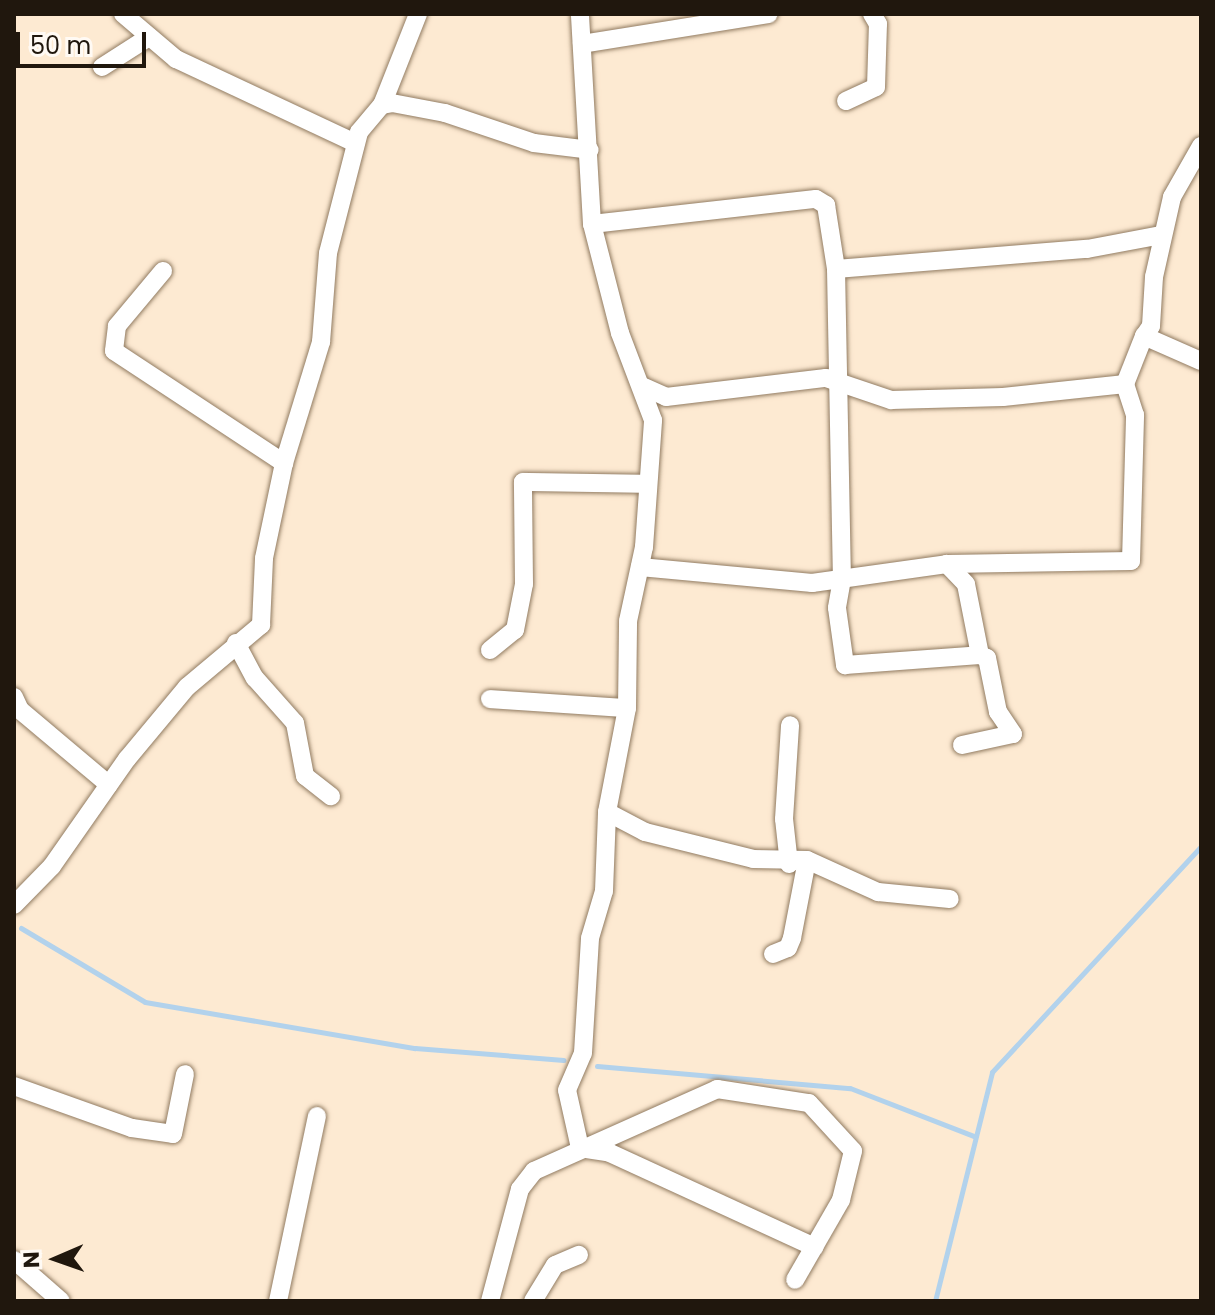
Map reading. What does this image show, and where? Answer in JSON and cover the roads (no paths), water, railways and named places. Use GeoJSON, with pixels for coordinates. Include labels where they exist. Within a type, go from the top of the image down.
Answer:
{"type":"FeatureCollection","features":[{"type":"Feature","properties":{"kind":"street"},"geometry":{"type":"LineString","coordinates":[[123,14],[176,59],[355,143]]}},
{"type":"Feature","properties":{"kind":"street"},"geometry":{"type":"LineString","coordinates":[[14,905],[52,866],[109,785],[187,687],[261,625],[264,558],[284,463],[321,342],[328,253],[355,143],[382,105],[418,14]]}},
{"type":"Feature","properties":{"kind":"street"},"geometry":{"type":"LineString","coordinates":[[580,14],[592,224],[620,333],[644,387],[653,420],[640,567],[628,621],[627,708],[607,812],[604,891],[590,938],[583,1053],[567,1090],[580,1148]]}},
{"type":"Feature","properties":{"kind":"street"},"geometry":{"type":"LineString","coordinates":[[582,44],[769,14]]}},
{"type":"Feature","properties":{"kind":"street"},"geometry":{"type":"LineString","coordinates":[[846,101],[876,87],[878,24],[872,14]]}},
{"type":"Feature","properties":{"kind":"street"},"geometry":{"type":"LineString","coordinates":[[102,67],[149,37]]}},
{"type":"Feature","properties":{"kind":"street"},"geometry":{"type":"LineString","coordinates":[[382,105],[445,113],[534,143],[590,150]]}},
{"type":"Feature","properties":{"kind":"street"},"geometry":{"type":"LineString","coordinates":[[640,567],[765,583],[842,579],[947,564],[1131,561],[1135,415],[1125,384],[1151,326],[1161,235],[1172,197],[1201,146]]}},
{"type":"Feature","properties":{"kind":"street"},"geometry":{"type":"LineString","coordinates":[[592,224],[816,199],[826,205],[836,269],[842,579],[837,608],[845,665],[980,655],[987,658],[998,712],[1013,734],[962,745]]}},
{"type":"Feature","properties":{"kind":"street"},"geometry":{"type":"LineString","coordinates":[[836,269],[1087,249],[1161,235]]}},
{"type":"Feature","properties":{"kind":"street"},"geometry":{"type":"LineString","coordinates":[[163,271],[117,326],[114,351],[284,463]]}},
{"type":"Feature","properties":{"kind":"street"},"geometry":{"type":"LineString","coordinates":[[1144,336],[1201,361]]}},
{"type":"Feature","properties":{"kind":"street"},"geometry":{"type":"LineString","coordinates":[[644,387],[666,397],[826,378],[836,385],[891,400],[1003,397],[1125,384]]}},
{"type":"Feature","properties":{"kind":"street"},"geometry":{"type":"LineString","coordinates":[[490,650],[515,630],[524,584],[523,482],[648,484]]}},
{"type":"Feature","properties":{"kind":"street"},"geometry":{"type":"LineString","coordinates":[[947,564],[966,584],[980,655]]}},
{"type":"Feature","properties":{"kind":"street"},"geometry":{"type":"LineString","coordinates":[[236,643],[255,678],[295,723],[305,776],[331,796]]}},
{"type":"Feature","properties":{"kind":"street"},"geometry":{"type":"LineString","coordinates":[[14,697],[20,710],[109,785]]}},
{"type":"Feature","properties":{"kind":"street"},"geometry":{"type":"LineString","coordinates":[[490,699],[627,708]]}},
{"type":"Feature","properties":{"kind":"street"},"geometry":{"type":"LineString","coordinates":[[773,954],[788,948],[792,938],[798,862],[784,819],[790,725]]}},
{"type":"Feature","properties":{"kind":"street"},"geometry":{"type":"LineString","coordinates":[[607,812],[645,832],[798,862],[878,892],[950,899]]}},
{"type":"Feature","properties":{"kind":"street"},"geometry":{"type":"LineString","coordinates":[[14,1086],[132,1128],[173,1134],[185,1074]]}},
{"type":"Feature","properties":{"kind":"street"},"geometry":{"type":"LineString","coordinates":[[490,1301],[520,1189],[534,1171],[717,1089],[809,1103],[853,1151],[841,1200],[795,1280]]}},
{"type":"Feature","properties":{"kind":"street"},"geometry":{"type":"LineString","coordinates":[[278,1301],[317,1116]]}},
{"type":"Feature","properties":{"kind":"street"},"geometry":{"type":"LineString","coordinates":[[580,1148],[610,1153],[814,1247]]}},
{"type":"Feature","properties":{"kind":"street"},"geometry":{"type":"LineString","coordinates":[[533,1301],[555,1265],[579,1255]]}},
{"type":"Feature","properties":{"kind":"street"},"geometry":{"type":"LineString","coordinates":[[14,1260],[61,1301]]}},
{"type":"Feature","properties":{"kind":"waterway"},"geometry":{"type":"LineString","coordinates":[[935,1301],[992,1072],[1201,846]]}},
{"type":"Feature","properties":{"kind":"waterway"},"geometry":{"type":"LineString","coordinates":[[21,928],[145,1002],[415,1048],[564,1060]]}},
{"type":"Feature","properties":{"kind":"waterway"},"geometry":{"type":"LineString","coordinates":[[597,1066],[850,1088],[974,1136]]}}]}
